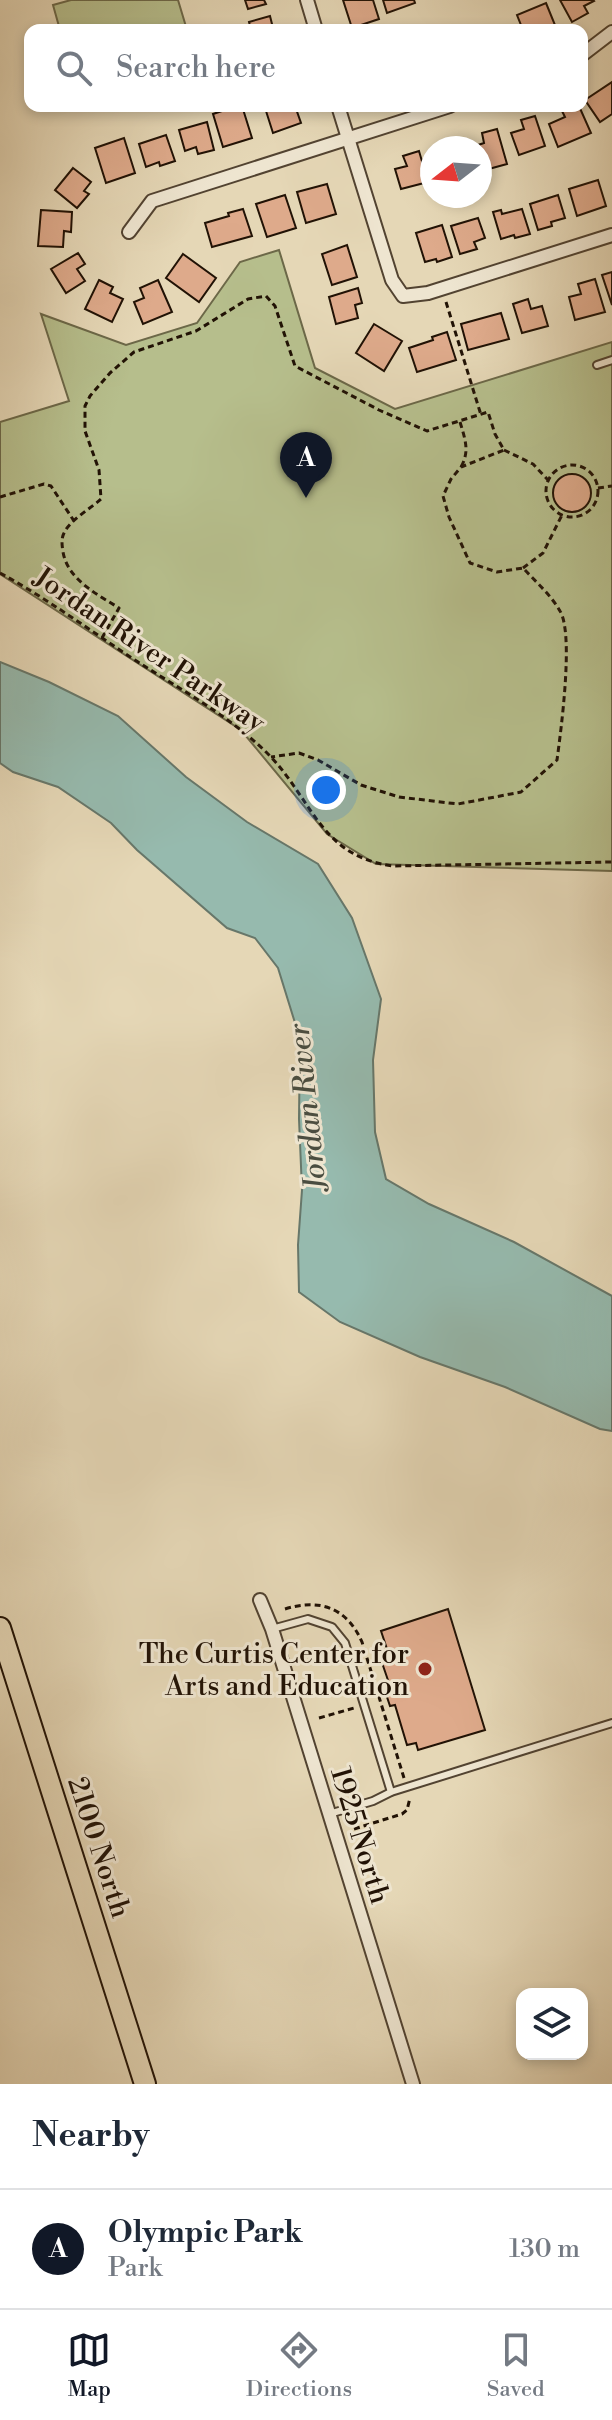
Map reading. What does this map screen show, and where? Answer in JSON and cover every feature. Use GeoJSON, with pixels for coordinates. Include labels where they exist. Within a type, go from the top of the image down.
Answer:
{"type":"FeatureCollection","features":[{"type":"Feature","properties":{"kind":"highway","name":"2100 North"},"geometry":{"type":"LineString","coordinates":[[0,1628],[145,2084]]}},
{"type":"Feature","properties":{"kind":"street"},"geometry":{"type":"LineString","coordinates":[[307,0],[314,24]]}},
{"type":"Feature","properties":{"kind":"street"},"geometry":{"type":"LineString","coordinates":[[588,50],[612,32]]}},
{"type":"Feature","properties":{"kind":"street"},"geometry":{"type":"LineString","coordinates":[[340,112],[392,280],[403,296],[428,293],[612,235]]}},
{"type":"Feature","properties":{"kind":"street"},"geometry":{"type":"LineString","coordinates":[[129,232],[152,201],[431,112]]}},
{"type":"Feature","properties":{"kind":"street","name":"1925 North"},"geometry":{"type":"LineString","coordinates":[[260,1600],[272,1629],[413,2084]]}},
{"type":"Feature","properties":{"kind":"lane"},"geometry":{"type":"LineString","coordinates":[[597,365],[612,360]]}},
{"type":"Feature","properties":{"kind":"lane"},"geometry":{"type":"LineString","coordinates":[[272,1629],[308,1619],[332,1627],[345,1643],[391,1792]]}},
{"type":"Feature","properties":{"kind":"lane"},"geometry":{"type":"LineString","coordinates":[[329,1814],[612,1723]]}},
{"type":"Feature","properties":{"kind":"path"},"geometry":{"type":"LineString","coordinates":[[102,638],[119,608],[86,587],[73,574],[65,562],[62,536],[74,521],[101,499],[99,470],[85,431],[85,406],[110,373],[134,352],[196,331],[248,299],[266,296],[275,306],[295,366],[427,431],[488,412],[504,450],[533,464],[548,480]]}},
{"type":"Feature","properties":{"kind":"path"},"geometry":{"type":"LineString","coordinates":[[446,302],[481,415]]}},
{"type":"Feature","properties":{"kind":"path"},"geometry":{"type":"LineString","coordinates":[[460,422],[467,446],[465,459],[443,496],[470,563],[497,572],[523,568],[543,553],[562,515]]}},
{"type":"Feature","properties":{"kind":"path"},"geometry":{"type":"LineString","coordinates":[[461,467],[504,450]]}},
{"type":"Feature","properties":{"kind":"path"},"geometry":{"type":"LineString","coordinates":[[576,465],[591,473],[598,488],[597,497],[587,512],[571,517],[562,515],[550,504],[548,480],[560,468],[576,465]]}},
{"type":"Feature","properties":{"kind":"path"},"geometry":{"type":"LineString","coordinates":[[0,497],[44,484],[51,486],[74,521]]}},
{"type":"Feature","properties":{"kind":"path"},"geometry":{"type":"LineString","coordinates":[[598,488],[612,486]]}},
{"type":"Feature","properties":{"kind":"path"},"geometry":{"type":"LineString","coordinates":[[271,757],[299,753],[318,760],[361,785],[399,797],[458,804],[521,792],[557,760],[565,705],[566,632],[561,612],[523,568]]}},
{"type":"Feature","properties":{"kind":"path","name":"Jordan River Parkway"},"geometry":{"type":"LineString","coordinates":[[0,573],[234,724],[271,757],[327,834],[349,853],[376,864],[393,866],[612,862]]}},
{"type":"Feature","properties":{"kind":"path"},"geometry":{"type":"LineString","coordinates":[[319,1718],[355,1707]]}},
{"type":"Feature","properties":{"kind":"path"},"geometry":{"type":"LineString","coordinates":[[354,1829],[402,1814],[407,1810],[410,1798]]}},
{"type":"Feature","properties":{"kind":"green space"},"geometry":{"type":"Polygon","coordinates":[[[71,0],[178,0],[185,24],[58,24],[53,5],[71,0]]]}},
{"type":"Feature","properties":{"kind":"green space"},"geometry":{"type":"Polygon","coordinates":[[[279,250],[315,368],[395,409],[612,342],[612,871],[376,864],[327,834],[241,730],[0,574],[0,422],[69,401],[41,314],[126,345],[197,323],[240,262],[279,250]]]}},
{"type":"Feature","properties":{"kind":"water","name":"Jordan River"},"geometry":{"type":"Polygon","coordinates":[[[0,662],[118,716],[186,777],[247,822],[318,864],[352,918],[381,999],[373,1060],[375,1132],[386,1179],[429,1204],[514,1242],[612,1296],[612,1431],[600,1429],[505,1387],[420,1357],[340,1322],[299,1292],[302,1190],[300,1039],[278,968],[255,938],[227,928],[137,850],[111,823],[58,787],[13,772],[0,763],[0,662]]]}},
{"type":"Feature","properties":{"kind":"building"},"geometry":{"type":"Polygon","coordinates":[[[245,0],[264,0],[266,4],[248,9],[245,0]]]}},
{"type":"Feature","properties":{"kind":"building"},"geometry":{"type":"Polygon","coordinates":[[[343,0],[373,0],[379,19],[351,24],[343,0]]]}},
{"type":"Feature","properties":{"kind":"building"},"geometry":{"type":"Polygon","coordinates":[[[383,0],[414,0],[415,3],[387,13],[383,0]]]}},
{"type":"Feature","properties":{"kind":"building"},"geometry":{"type":"Polygon","coordinates":[[[560,0],[594,1],[584,6],[588,13],[572,22],[560,0]]]}},
{"type":"Feature","properties":{"kind":"building"},"geometry":{"type":"Polygon","coordinates":[[[546,3],[555,24],[521,24],[517,15],[546,3]]]}},
{"type":"Feature","properties":{"kind":"building"},"geometry":{"type":"Polygon","coordinates":[[[270,16],[272,24],[250,24],[270,16]]]}},
{"type":"Feature","properties":{"kind":"building"},"geometry":{"type":"Polygon","coordinates":[[[612,82],[612,114],[600,122],[588,104],[588,98],[612,82]]]}},
{"type":"Feature","properties":{"kind":"building"},"geometry":{"type":"Polygon","coordinates":[[[244,112],[252,138],[223,147],[213,114],[244,112]]]}},
{"type":"Feature","properties":{"kind":"building"},"geometry":{"type":"Polygon","coordinates":[[[266,112],[297,112],[301,123],[273,133],[266,112]]]}},
{"type":"Feature","properties":{"kind":"building"},"geometry":{"type":"Polygon","coordinates":[[[562,112],[582,112],[591,133],[558,147],[549,124],[565,117],[562,112]]]}},
{"type":"Feature","properties":{"kind":"building"},"geometry":{"type":"Polygon","coordinates":[[[535,116],[545,146],[519,155],[511,133],[524,129],[521,120],[535,116]]]}},
{"type":"Feature","properties":{"kind":"building"},"geometry":{"type":"Polygon","coordinates":[[[207,122],[214,150],[198,154],[196,147],[185,151],[179,130],[207,122]]]}},
{"type":"Feature","properties":{"kind":"building"},"geometry":{"type":"Polygon","coordinates":[[[497,129],[507,164],[492,168],[492,136],[483,136],[482,133],[497,129]]]}},
{"type":"Feature","properties":{"kind":"building"},"geometry":{"type":"Polygon","coordinates":[[[166,135],[175,161],[146,167],[139,144],[166,135]]]}},
{"type":"Feature","properties":{"kind":"building"},"geometry":{"type":"Polygon","coordinates":[[[124,138],[135,173],[106,183],[95,148],[124,138]]]}},
{"type":"Feature","properties":{"kind":"building"},"geometry":{"type":"Polygon","coordinates":[[[419,151],[420,184],[401,189],[395,169],[407,166],[403,156],[419,151]]]}},
{"type":"Feature","properties":{"kind":"building"},"geometry":{"type":"Polygon","coordinates":[[[73,168],[91,182],[84,191],[89,194],[77,208],[55,190],[73,168]]]}},
{"type":"Feature","properties":{"kind":"building"},"geometry":{"type":"Polygon","coordinates":[[[598,180],[606,206],[577,216],[569,189],[598,180]]]}},
{"type":"Feature","properties":{"kind":"building"},"geometry":{"type":"Polygon","coordinates":[[[327,184],[336,214],[306,223],[297,192],[327,184]]]}},
{"type":"Feature","properties":{"kind":"building"},"geometry":{"type":"Polygon","coordinates":[[[285,195],[296,228],[267,237],[256,204],[285,195]]]}},
{"type":"Feature","properties":{"kind":"building"},"geometry":{"type":"Polygon","coordinates":[[[558,195],[565,218],[538,230],[530,204],[558,195]]]}},
{"type":"Feature","properties":{"kind":"building"},"geometry":{"type":"Polygon","coordinates":[[[243,209],[252,236],[212,247],[205,223],[243,209]]]}},
{"type":"Feature","properties":{"kind":"building"},"geometry":{"type":"Polygon","coordinates":[[[522,209],[530,234],[501,239],[493,212],[501,210],[502,214],[522,209]]]}},
{"type":"Feature","properties":{"kind":"building"},"geometry":{"type":"Polygon","coordinates":[[[41,210],[72,212],[71,232],[64,231],[63,247],[38,246],[41,210]]]}},
{"type":"Feature","properties":{"kind":"building"},"geometry":{"type":"Polygon","coordinates":[[[478,218],[485,238],[474,242],[477,249],[460,254],[451,226],[478,218]]]}},
{"type":"Feature","properties":{"kind":"building"},"geometry":{"type":"Polygon","coordinates":[[[442,225],[452,257],[425,262],[416,233],[442,225]]]}},
{"type":"Feature","properties":{"kind":"building"},"geometry":{"type":"Polygon","coordinates":[[[347,245],[357,277],[332,285],[322,254],[347,245]]]}},
{"type":"Feature","properties":{"kind":"building"},"geometry":{"type":"Polygon","coordinates":[[[78,253],[85,264],[77,269],[85,281],[66,293],[51,269],[78,253]]]}},
{"type":"Feature","properties":{"kind":"building"},"geometry":{"type":"Polygon","coordinates":[[[183,254],[216,278],[199,302],[166,278],[183,254]]]}},
{"type":"Feature","properties":{"kind":"building"},"geometry":{"type":"Polygon","coordinates":[[[612,272],[612,305],[602,275],[612,272]]]}},
{"type":"Feature","properties":{"kind":"building"},"geometry":{"type":"Polygon","coordinates":[[[595,279],[605,312],[575,320],[569,297],[581,294],[578,284],[595,279]]]}},
{"type":"Feature","properties":{"kind":"building"},"geometry":{"type":"Polygon","coordinates":[[[99,280],[113,287],[110,293],[123,299],[112,322],[85,309],[99,280]]]}},
{"type":"Feature","properties":{"kind":"building"},"geometry":{"type":"Polygon","coordinates":[[[158,280],[172,312],[143,324],[134,302],[144,298],[140,288],[158,280]]]}},
{"type":"Feature","properties":{"kind":"building"},"geometry":{"type":"Polygon","coordinates":[[[358,288],[362,303],[355,305],[358,318],[336,324],[329,297],[358,288]]]}},
{"type":"Feature","properties":{"kind":"building"},"geometry":{"type":"Polygon","coordinates":[[[528,299],[531,309],[542,306],[548,326],[522,333],[513,304],[528,299]]]}},
{"type":"Feature","properties":{"kind":"building"},"geometry":{"type":"Polygon","coordinates":[[[501,313],[509,339],[468,350],[461,324],[501,313]]]}},
{"type":"Feature","properties":{"kind":"building"},"geometry":{"type":"Polygon","coordinates":[[[374,324],[402,341],[384,371],[356,353],[374,324]]]}},
{"type":"Feature","properties":{"kind":"building"},"geometry":{"type":"Polygon","coordinates":[[[447,332],[456,360],[417,372],[409,348],[447,332]]]}},
{"type":"Feature","properties":{"kind":"building"},"geometry":{"type":"Polygon","coordinates":[[[572,474],[585,480],[591,493],[585,506],[572,512],[559,506],[553,493],[559,480],[572,474]]]}},
{"type":"Feature","properties":{"kind":"building","name":"The Curtis Center for Arts and Education"},"geometry":{"type":"Polygon","coordinates":[[[448,1609],[485,1730],[418,1750],[416,1743],[407,1745],[395,1705],[390,1706],[384,1688],[390,1686],[378,1651],[387,1649],[381,1631],[448,1609]]]}},
{"type":"Feature","properties":{"kind":"place","name":"Olympic Park"},"geometry":{"type":"Point","coordinates":[306,498]}},
{"type":"Feature","properties":{"kind":"place","name":"The Curtis Center for Arts and Education"},"geometry":{"type":"Point","coordinates":[425,1669]}}]}
